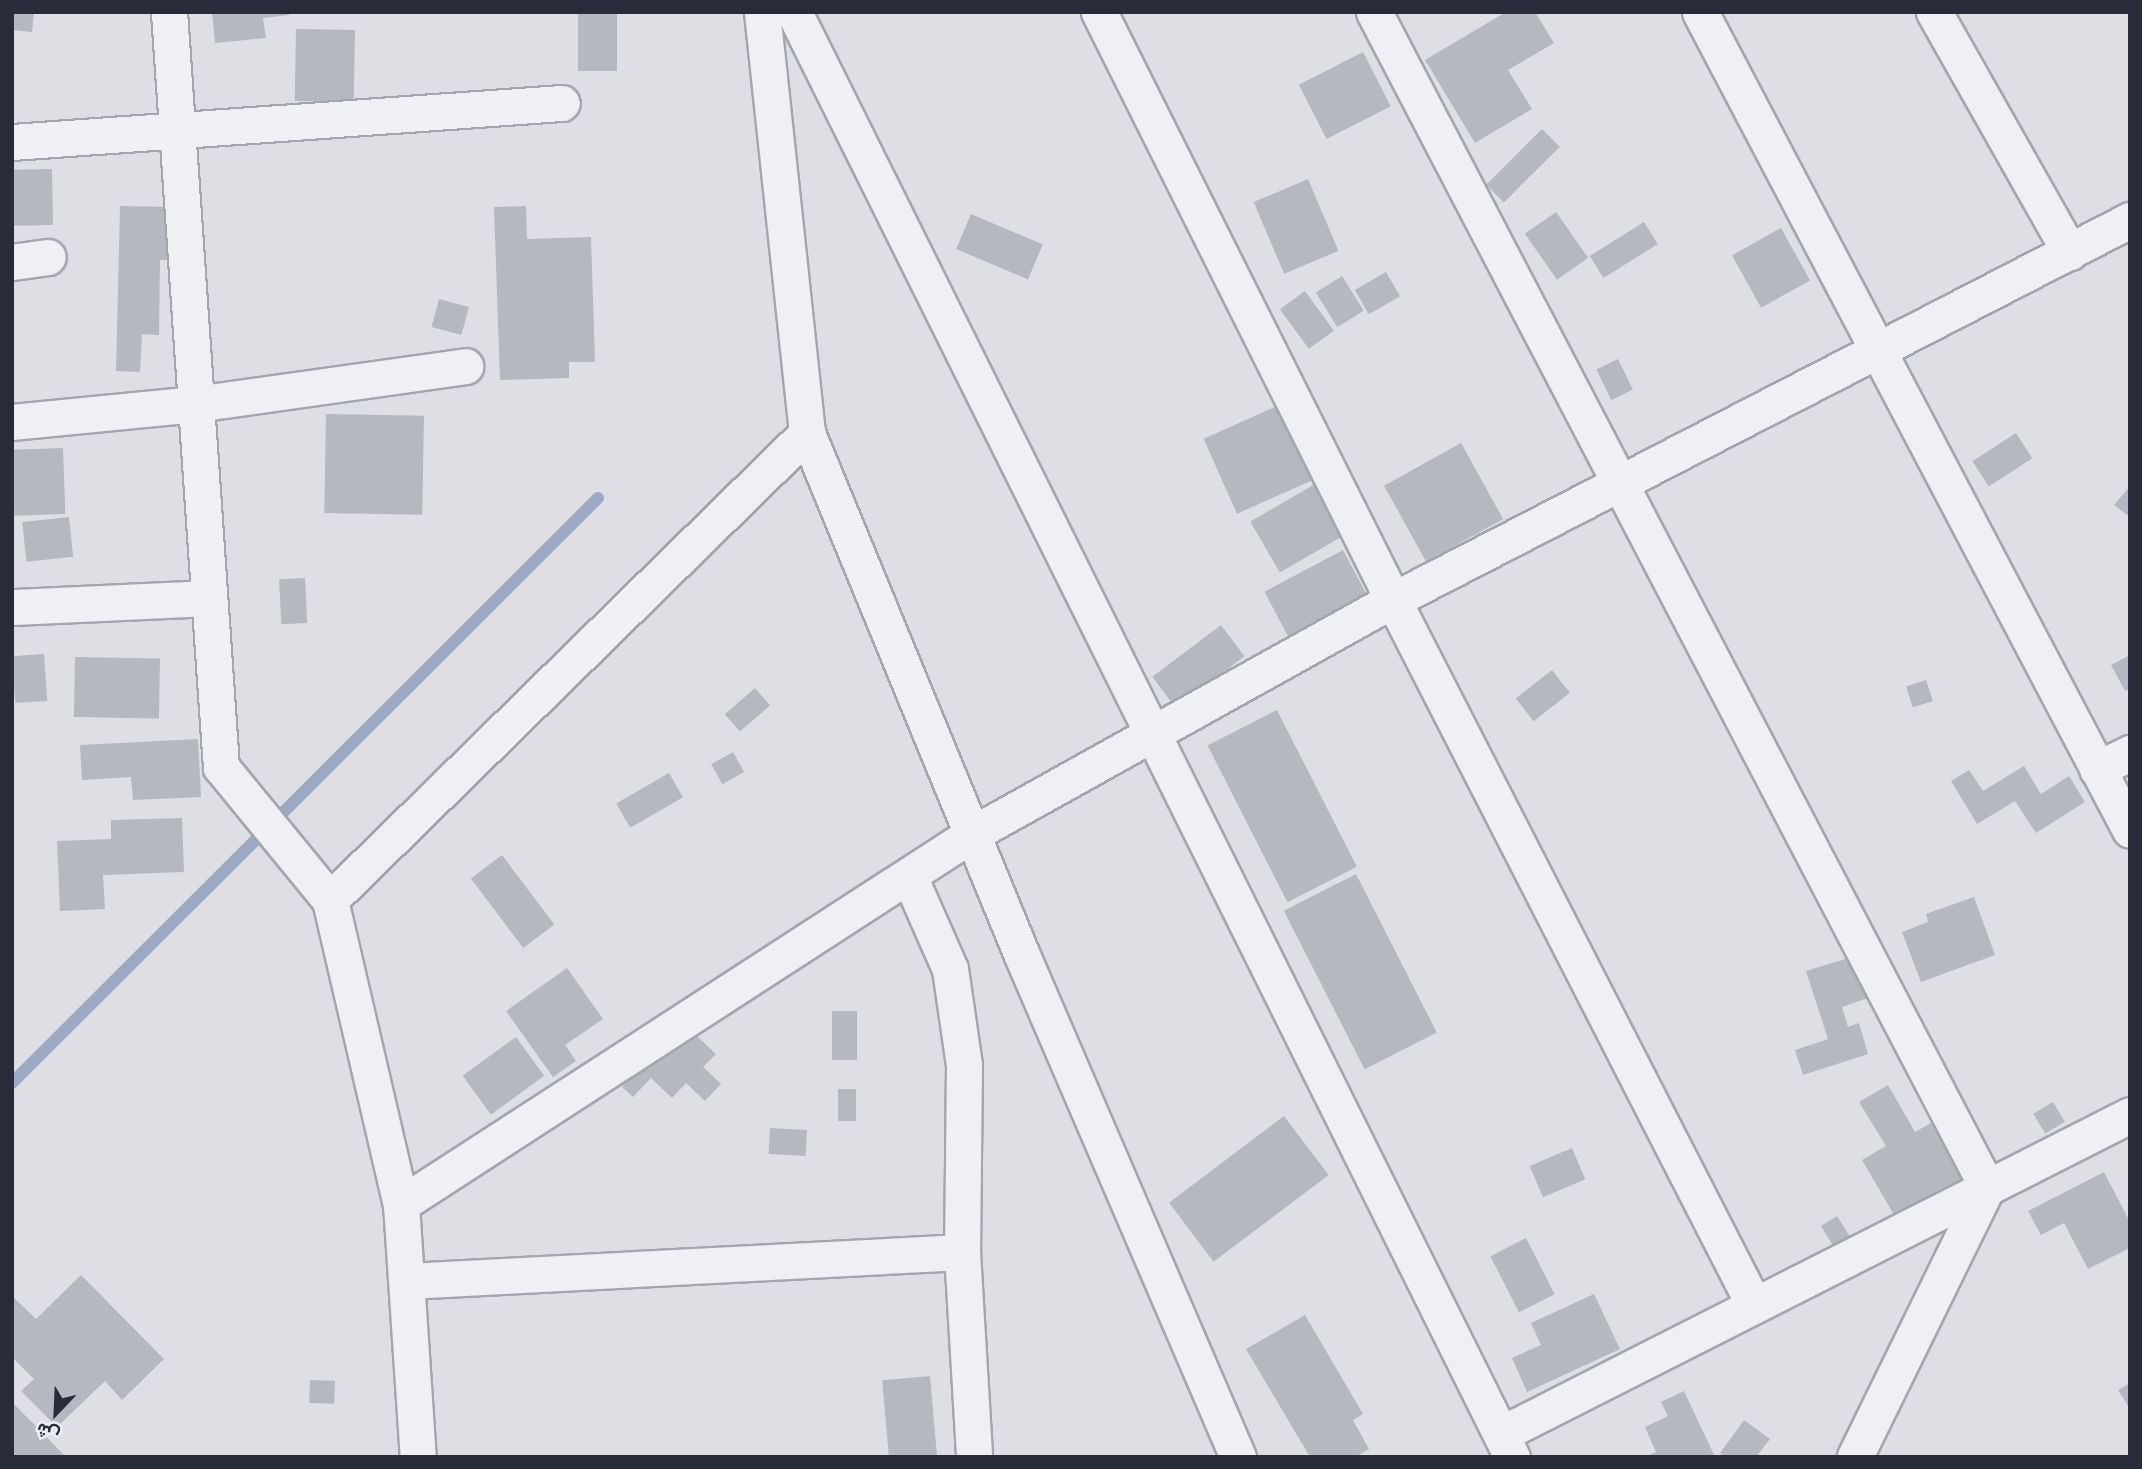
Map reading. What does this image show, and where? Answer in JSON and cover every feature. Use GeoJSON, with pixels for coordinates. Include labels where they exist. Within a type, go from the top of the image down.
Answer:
{"type":"FeatureCollection","features":[{"type":"Feature","properties":{"kind":"street"},"geometry":{"type":"LineString","coordinates":[[169,12],[221,767],[330,900],[401,1204],[418,1457]]}},
{"type":"Feature","properties":{"kind":"street"},"geometry":{"type":"LineString","coordinates":[[762,12],[807,433],[972,834],[1238,1457]]}},
{"type":"Feature","properties":{"kind":"street"},"geometry":{"type":"LineString","coordinates":[[794,12],[1506,1445],[1754,1305],[2130,1115]]}},
{"type":"Feature","properties":{"kind":"street"},"geometry":{"type":"LineString","coordinates":[[1099,12],[1393,600],[1754,1305]]}},
{"type":"Feature","properties":{"kind":"street"},"geometry":{"type":"LineString","coordinates":[[1374,12],[1987,1187]]}},
{"type":"Feature","properties":{"kind":"street"},"geometry":{"type":"LineString","coordinates":[[1700,12],[1880,348],[2130,830]]}},
{"type":"Feature","properties":{"kind":"street"},"geometry":{"type":"LineString","coordinates":[[1934,12],[2070,252]]}},
{"type":"Feature","properties":{"kind":"street"},"geometry":{"type":"LineString","coordinates":[[12,142],[562,103]]}},
{"type":"Feature","properties":{"kind":"street"},"geometry":{"type":"LineString","coordinates":[[401,1204],[972,834],[1393,600],[2130,220]]}},
{"type":"Feature","properties":{"kind":"street"},"geometry":{"type":"LineString","coordinates":[[12,262],[47,257]]}},
{"type":"Feature","properties":{"kind":"street"},"geometry":{"type":"LineString","coordinates":[[12,422],[196,404],[465,366]]}},
{"type":"Feature","properties":{"kind":"street"},"geometry":{"type":"LineString","coordinates":[[330,900],[807,433]]}},
{"type":"Feature","properties":{"kind":"street"},"geometry":{"type":"LineString","coordinates":[[12,607],[209,598]]}},
{"type":"Feature","properties":{"kind":"street"},"geometry":{"type":"LineString","coordinates":[[2097,769],[2130,753]]}},
{"type":"Feature","properties":{"kind":"street"},"geometry":{"type":"LineString","coordinates":[[909,876],[950,969],[964,1065],[962,1252],[974,1457]]}},
{"type":"Feature","properties":{"kind":"street"},"geometry":{"type":"LineString","coordinates":[[1855,1457],[1987,1187]]}},
{"type":"Feature","properties":{"kind":"street"},"geometry":{"type":"LineString","coordinates":[[407,1281],[962,1252]]}},
{"type":"Feature","properties":{"kind":"building"},"geometry":{"type":"Polygon","coordinates":[[[12,12],[34,12],[32,32],[12,30],[12,12]]]}},
{"type":"Feature","properties":{"kind":"building"},"geometry":{"type":"Polygon","coordinates":[[[212,12],[289,12],[289,15],[263,18],[266,38],[215,43],[212,12]]]}},
{"type":"Feature","properties":{"kind":"building"},"geometry":{"type":"Polygon","coordinates":[[[578,12],[617,12],[617,71],[578,71],[578,12]]]}},
{"type":"Feature","properties":{"kind":"building"},"geometry":{"type":"Polygon","coordinates":[[[1506,12],[1535,12],[1554,43],[1508,70],[1532,109],[1475,143],[1425,60],[1506,12]]]}},
{"type":"Feature","properties":{"kind":"building"},"geometry":{"type":"Polygon","coordinates":[[[296,29],[355,30],[354,102],[295,101],[296,29]]]}},
{"type":"Feature","properties":{"kind":"building"},"geometry":{"type":"Polygon","coordinates":[[[1363,52],[1391,106],[1327,139],[1299,85],[1363,52]]]}},
{"type":"Feature","properties":{"kind":"building"},"geometry":{"type":"Polygon","coordinates":[[[1542,129],[1560,147],[1504,203],[1486,185],[1542,129]]]}},
{"type":"Feature","properties":{"kind":"building"},"geometry":{"type":"Polygon","coordinates":[[[52,169],[53,225],[13,226],[12,170],[52,169]]]}},
{"type":"Feature","properties":{"kind":"building"},"geometry":{"type":"Polygon","coordinates":[[[1308,179],[1338,251],[1284,274],[1254,202],[1308,179]]]}},
{"type":"Feature","properties":{"kind":"building"},"geometry":{"type":"Polygon","coordinates":[[[120,206],[170,207],[169,260],[160,260],[159,335],[142,334],[140,372],[116,371],[120,206]]]}},
{"type":"Feature","properties":{"kind":"building"},"geometry":{"type":"Polygon","coordinates":[[[526,206],[527,239],[591,237],[595,362],[569,362],[569,378],[500,380],[494,207],[526,206]]]}},
{"type":"Feature","properties":{"kind":"building"},"geometry":{"type":"Polygon","coordinates":[[[1556,212],[1588,258],[1557,280],[1525,234],[1556,212]]]}},
{"type":"Feature","properties":{"kind":"building"},"geometry":{"type":"Polygon","coordinates":[[[971,214],[1043,244],[1028,279],[956,249],[971,214]]]}},
{"type":"Feature","properties":{"kind":"building"},"geometry":{"type":"Polygon","coordinates":[[[1644,222],[1658,244],[1604,278],[1590,256],[1644,222]]]}},
{"type":"Feature","properties":{"kind":"building"},"geometry":{"type":"Polygon","coordinates":[[[1781,228],[1810,280],[1761,308],[1732,255],[1781,228]]]}},
{"type":"Feature","properties":{"kind":"building"},"geometry":{"type":"Polygon","coordinates":[[[1386,272],[1400,296],[1369,314],[1355,290],[1386,272]]]}},
{"type":"Feature","properties":{"kind":"building"},"geometry":{"type":"Polygon","coordinates":[[[1342,276],[1364,311],[1337,327],[1316,292],[1342,276]]]}},
{"type":"Feature","properties":{"kind":"building"},"geometry":{"type":"Polygon","coordinates":[[[1305,291],[1334,331],[1309,349],[1280,309],[1305,291]]]}},
{"type":"Feature","properties":{"kind":"building"},"geometry":{"type":"Polygon","coordinates":[[[439,299],[469,307],[461,335],[431,327],[439,299]]]}},
{"type":"Feature","properties":{"kind":"building"},"geometry":{"type":"Polygon","coordinates":[[[1618,359],[1633,390],[1611,400],[1596,370],[1618,359]]]}},
{"type":"Feature","properties":{"kind":"building"},"geometry":{"type":"Polygon","coordinates":[[[1284,403],[1317,478],[1237,514],[1204,439],[1284,403]]]}},
{"type":"Feature","properties":{"kind":"building"},"geometry":{"type":"Polygon","coordinates":[[[326,414],[424,416],[422,515],[324,513],[326,414]]]}},
{"type":"Feature","properties":{"kind":"building"},"geometry":{"type":"Polygon","coordinates":[[[2016,433],[2032,458],[1989,486],[1972,461],[2016,433]]]}},
{"type":"Feature","properties":{"kind":"building"},"geometry":{"type":"Polygon","coordinates":[[[1461,443],[1503,519],[1426,562],[1384,486],[1461,443]]]}},
{"type":"Feature","properties":{"kind":"building"},"geometry":{"type":"Polygon","coordinates":[[[63,448],[65,514],[14,516],[12,450],[63,448]]]}},
{"type":"Feature","properties":{"kind":"building"},"geometry":{"type":"Polygon","coordinates":[[[1317,483],[1346,534],[1280,573],[1250,522],[1317,483]]]}},
{"type":"Feature","properties":{"kind":"building"},"geometry":{"type":"Polygon","coordinates":[[[2130,486],[2130,517],[2114,505],[2130,486]]]}},
{"type":"Feature","properties":{"kind":"building"},"geometry":{"type":"Polygon","coordinates":[[[69,517],[73,557],[26,562],[22,522],[69,517]]]}},
{"type":"Feature","properties":{"kind":"building"},"geometry":{"type":"Polygon","coordinates":[[[1343,550],[1367,596],[1289,638],[1264,592],[1343,550]]]}},
{"type":"Feature","properties":{"kind":"building"},"geometry":{"type":"Polygon","coordinates":[[[305,578],[307,623],[281,624],[279,579],[305,578]]]}},
{"type":"Feature","properties":{"kind":"building"},"geometry":{"type":"Polygon","coordinates":[[[1221,625],[1244,656],[1176,708],[1152,677],[1221,625]]]}},
{"type":"Feature","properties":{"kind":"building"},"geometry":{"type":"Polygon","coordinates":[[[44,654],[47,701],[15,703],[12,656],[44,654]]]}},
{"type":"Feature","properties":{"kind":"building"},"geometry":{"type":"Polygon","coordinates":[[[2130,655],[2130,689],[2125,691],[2111,665],[2130,655]]]}},
{"type":"Feature","properties":{"kind":"building"},"geometry":{"type":"Polygon","coordinates":[[[75,657],[160,658],[159,718],[74,717],[75,657]]]}},
{"type":"Feature","properties":{"kind":"building"},"geometry":{"type":"Polygon","coordinates":[[[1552,670],[1570,693],[1534,721],[1516,698],[1552,670]]]}},
{"type":"Feature","properties":{"kind":"building"},"geometry":{"type":"Polygon","coordinates":[[[1926,680],[1933,701],[1913,707],[1906,686],[1926,680]]]}},
{"type":"Feature","properties":{"kind":"building"},"geometry":{"type":"Polygon","coordinates":[[[755,688],[770,705],[740,732],[725,714],[755,688]]]}},
{"type":"Feature","properties":{"kind":"building"},"geometry":{"type":"Polygon","coordinates":[[[1277,710],[1357,867],[1287,902],[1208,745],[1277,710]]]}},
{"type":"Feature","properties":{"kind":"building"},"geometry":{"type":"Polygon","coordinates":[[[198,739],[201,797],[133,800],[131,777],[82,780],[80,745],[198,739]]]}},
{"type":"Feature","properties":{"kind":"building"},"geometry":{"type":"Polygon","coordinates":[[[733,752],[744,772],[722,784],[711,764],[733,752]]]}},
{"type":"Feature","properties":{"kind":"building"},"geometry":{"type":"Polygon","coordinates":[[[2024,766],[2041,794],[2069,776],[2085,802],[2036,833],[2015,801],[1977,824],[1951,781],[1969,770],[1983,791],[2024,766]]]}},
{"type":"Feature","properties":{"kind":"building"},"geometry":{"type":"Polygon","coordinates":[[[669,773],[683,797],[630,828],[616,804],[669,773]]]}},
{"type":"Feature","properties":{"kind":"building"},"geometry":{"type":"Polygon","coordinates":[[[182,818],[184,872],[103,875],[105,909],[60,911],[57,841],[111,839],[111,820],[182,818]]]}},
{"type":"Feature","properties":{"kind":"building"},"geometry":{"type":"Polygon","coordinates":[[[502,855],[554,924],[523,948],[471,878],[502,855]]]}},
{"type":"Feature","properties":{"kind":"building"},"geometry":{"type":"Polygon","coordinates":[[[1356,874],[1437,1033],[1365,1069],[1284,911],[1356,874]]]}},
{"type":"Feature","properties":{"kind":"building"},"geometry":{"type":"Polygon","coordinates":[[[1974,897],[1995,955],[1921,982],[1902,932],[1928,922],[1926,914],[1974,897]]]}},
{"type":"Feature","properties":{"kind":"building"},"geometry":{"type":"Polygon","coordinates":[[[1855,956],[1868,998],[1842,1007],[1848,1027],[1859,1023],[1868,1054],[1803,1075],[1795,1050],[1828,1039],[1806,971],[1855,956]]]}},
{"type":"Feature","properties":{"kind":"building"},"geometry":{"type":"Polygon","coordinates":[[[567,968],[603,1019],[565,1045],[576,1061],[553,1077],[506,1011],[567,968]]]}},
{"type":"Feature","properties":{"kind":"building"},"geometry":{"type":"Polygon","coordinates":[[[832,1011],[857,1011],[857,1060],[832,1060],[832,1011]]]}},
{"type":"Feature","properties":{"kind":"building"},"geometry":{"type":"Polygon","coordinates":[[[683,1023],[716,1054],[703,1067],[721,1084],[705,1101],[686,1083],[672,1098],[651,1078],[633,1097],[622,1087],[683,1023]]]}},
{"type":"Feature","properties":{"kind":"building"},"geometry":{"type":"Polygon","coordinates":[[[516,1037],[544,1076],[491,1115],[463,1076],[516,1037]]]}},
{"type":"Feature","properties":{"kind":"building"},"geometry":{"type":"Polygon","coordinates":[[[1888,1085],[1915,1132],[1931,1123],[1965,1180],[1897,1220],[1862,1160],[1886,1146],[1859,1102],[1888,1085]]]}},
{"type":"Feature","properties":{"kind":"building"},"geometry":{"type":"Polygon","coordinates":[[[838,1089],[856,1089],[856,1121],[838,1121],[838,1089]]]}},
{"type":"Feature","properties":{"kind":"building"},"geometry":{"type":"Polygon","coordinates":[[[2053,1102],[2065,1122],[2045,1134],[2033,1114],[2053,1102]]]}},
{"type":"Feature","properties":{"kind":"building"},"geometry":{"type":"Polygon","coordinates":[[[1284,1116],[1329,1175],[1214,1262],[1169,1203],[1284,1116]]]}},
{"type":"Feature","properties":{"kind":"building"},"geometry":{"type":"Polygon","coordinates":[[[770,1128],[807,1130],[806,1156],[769,1154],[770,1128]]]}},
{"type":"Feature","properties":{"kind":"building"},"geometry":{"type":"Polygon","coordinates":[[[1572,1148],[1585,1179],[1543,1197],[1530,1166],[1572,1148]]]}},
{"type":"Feature","properties":{"kind":"building"},"geometry":{"type":"Polygon","coordinates":[[[2104,1172],[2130,1222],[2130,1248],[2088,1269],[2064,1223],[2041,1235],[2028,1211],[2104,1172]]]}},
{"type":"Feature","properties":{"kind":"building"},"geometry":{"type":"Polygon","coordinates":[[[1837,1216],[1855,1245],[1839,1255],[1821,1226],[1837,1216]]]}},
{"type":"Feature","properties":{"kind":"building"},"geometry":{"type":"Polygon","coordinates":[[[1526,1238],[1555,1294],[1519,1312],[1490,1256],[1526,1238]]]}},
{"type":"Feature","properties":{"kind":"building"},"geometry":{"type":"Polygon","coordinates":[[[81,1275],[164,1359],[122,1400],[105,1381],[57,1427],[21,1391],[34,1379],[12,1357],[12,1296],[36,1319],[81,1275]]]}},
{"type":"Feature","properties":{"kind":"building"},"geometry":{"type":"Polygon","coordinates":[[[1594,1294],[1620,1349],[1527,1392],[1512,1358],[1541,1345],[1531,1323],[1594,1294]]]}},
{"type":"Feature","properties":{"kind":"building"},"geometry":{"type":"Polygon","coordinates":[[[1305,1315],[1363,1414],[1353,1420],[1369,1449],[1355,1457],[1310,1457],[1246,1349],[1305,1315]]]}},
{"type":"Feature","properties":{"kind":"building"},"geometry":{"type":"Polygon","coordinates":[[[930,1376],[937,1457],[889,1457],[882,1380],[930,1376]]]}},
{"type":"Feature","properties":{"kind":"building"},"geometry":{"type":"Polygon","coordinates":[[[310,1380],[335,1381],[334,1404],[309,1403],[310,1380]]]}},
{"type":"Feature","properties":{"kind":"building"},"geometry":{"type":"Polygon","coordinates":[[[2130,1383],[2130,1409],[2118,1390],[2130,1383]]]}},
{"type":"Feature","properties":{"kind":"building"},"geometry":{"type":"Polygon","coordinates":[[[1684,1391],[1715,1457],[1645,1457],[1656,1452],[1645,1427],[1668,1416],[1661,1402],[1684,1391]]]}},
{"type":"Feature","properties":{"kind":"building"},"geometry":{"type":"Polygon","coordinates":[[[12,1402],[66,1457],[12,1457],[12,1402]]]}},
{"type":"Feature","properties":{"kind":"building"},"geometry":{"type":"Polygon","coordinates":[[[1744,1420],[1770,1439],[1756,1457],[1725,1457],[1720,1453],[1744,1420]]]}},
{"type":"Feature","properties":{"kind":"waterway"},"geometry":{"type":"LineString","coordinates":[[12,1083],[598,498]]}}]}
